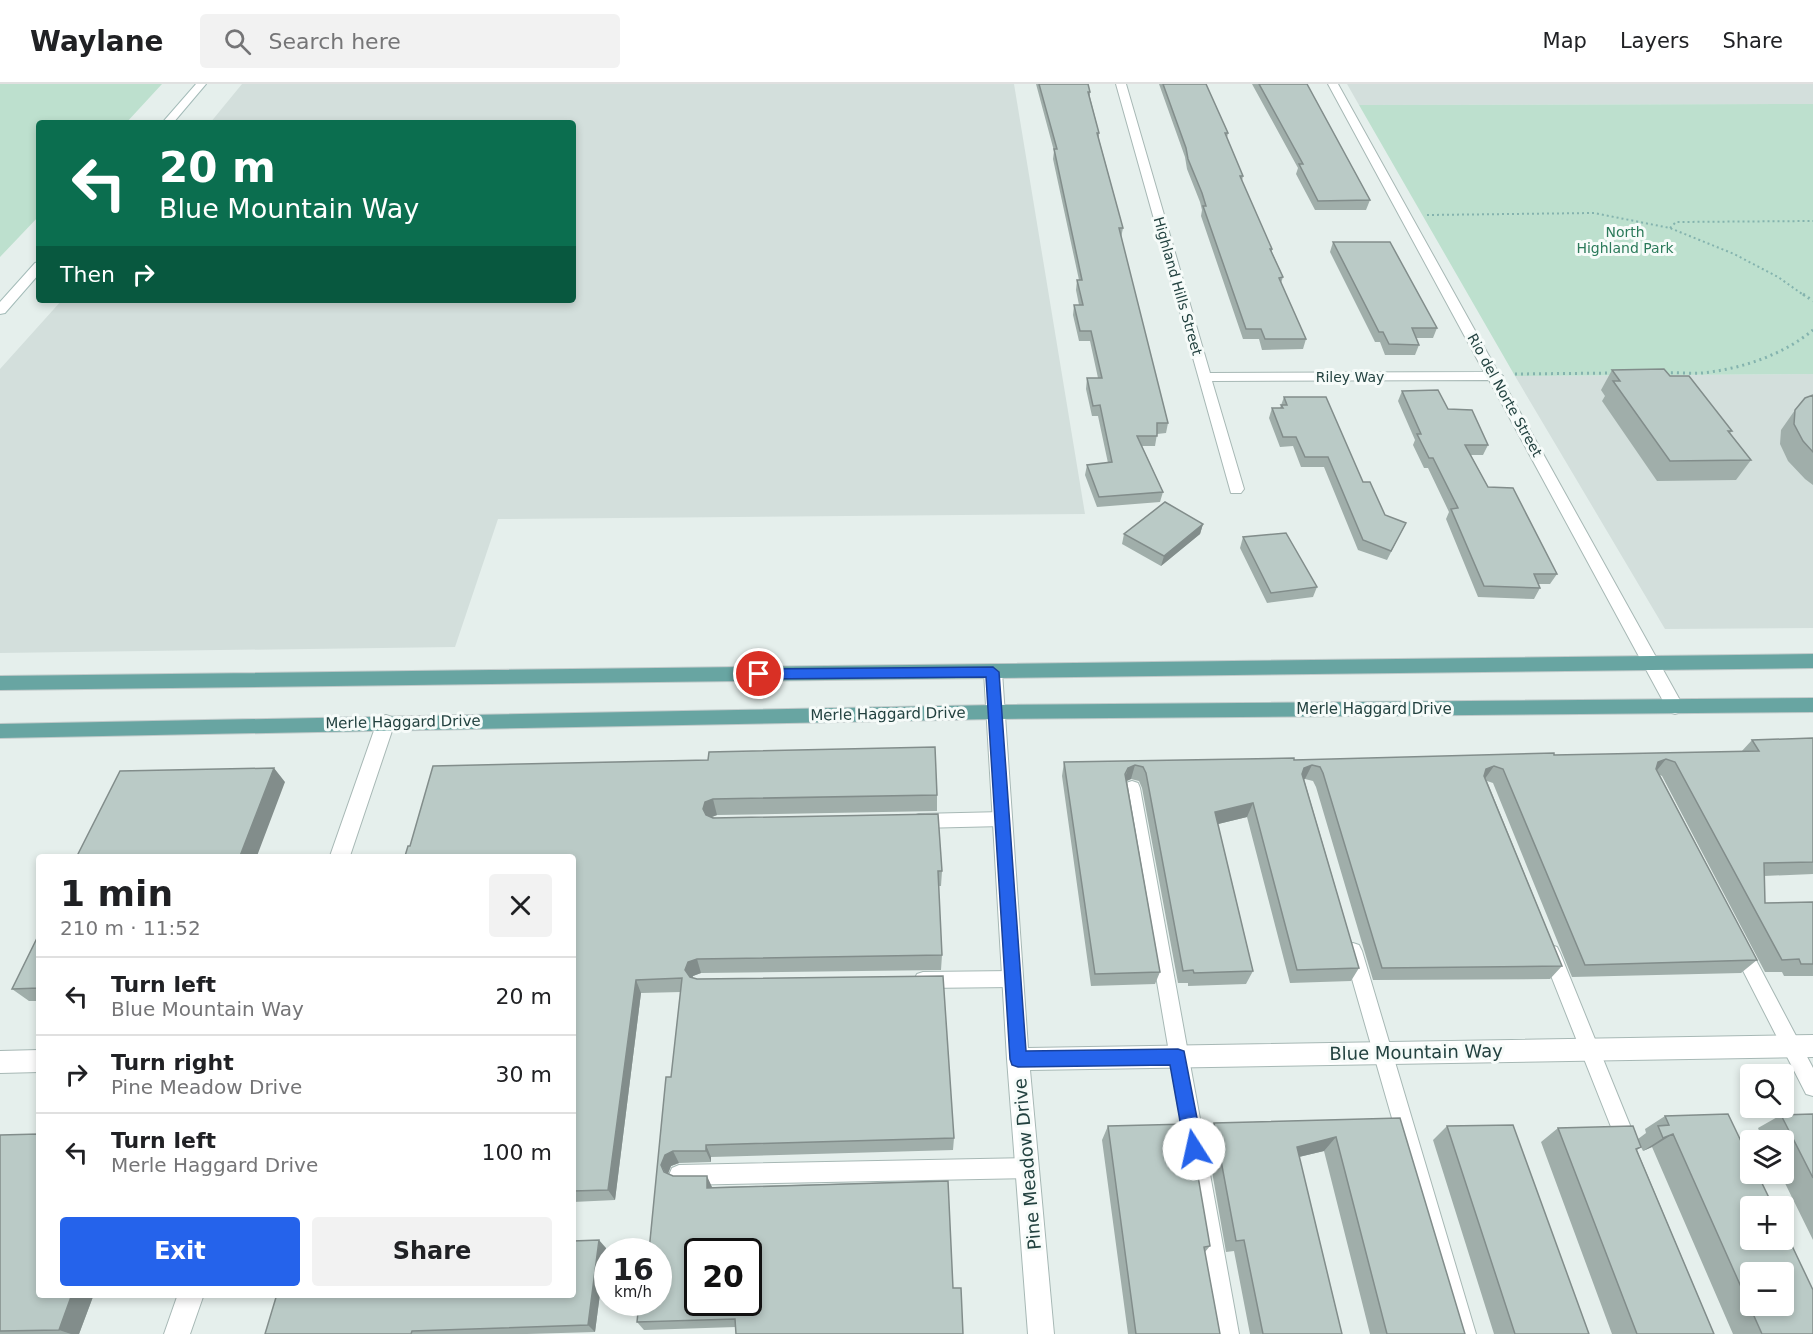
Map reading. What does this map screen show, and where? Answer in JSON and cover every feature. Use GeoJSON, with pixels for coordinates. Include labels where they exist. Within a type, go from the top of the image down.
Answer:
{"type":"FeatureCollection","features":[{"type":"Feature","properties":{"kind":"main road"},"geometry":{"type":"LineString","coordinates":[[0,683],[1813,661]]}},
{"type":"Feature","properties":{"kind":"main road","name":"Merle Haggard Drive"},"geometry":{"type":"LineString","coordinates":[[0,731],[995,712],[1813,705]]}},
{"type":"Feature","properties":{"kind":"street"},"geometry":{"type":"LineString","coordinates":[[170,120],[201,84]]}},
{"type":"Feature","properties":{"kind":"street","name":"Highland Hills Street"},"geometry":{"type":"LineString","coordinates":[[1121,84],[1236,489]]}},
{"type":"Feature","properties":{"kind":"street","name":"Rio del Norte Street"},"geometry":{"type":"LineString","coordinates":[[1333,84],[1496,376],[1676,707]]}},
{"type":"Feature","properties":{"kind":"street"},"geometry":{"type":"LineString","coordinates":[[0,310],[36,269]]}},
{"type":"Feature","properties":{"kind":"street","name":"Riley Way"},"geometry":{"type":"LineString","coordinates":[[1204,377],[1496,376]]}},
{"type":"Feature","properties":{"kind":"street","name":"Pine Meadow Drive"},"geometry":{"type":"LineString","coordinates":[[993,672],[1018,1059],[1041,1334]]}},
{"type":"Feature","properties":{"kind":"street"},"geometry":{"type":"LineString","coordinates":[[341,854],[386,722]]}},
{"type":"Feature","properties":{"kind":"street","name":"Blue Mountain Way"},"geometry":{"type":"LineString","coordinates":[[1018,1059],[1802,1046]]}},
{"type":"Feature","properties":{"kind":"street"},"geometry":{"type":"LineString","coordinates":[[0,1062],[36,1061]]}},
{"type":"Feature","properties":{"kind":"street"},"geometry":{"type":"LineString","coordinates":[[177,1334],[190,1298]]}},
{"type":"Feature","properties":{"kind":"lane"},"geometry":{"type":"LineString","coordinates":[[1132,788],[1228,1334]]}},
{"type":"Feature","properties":{"kind":"lane"},"geometry":{"type":"LineString","coordinates":[[907,821],[1003,819]]}},
{"type":"Feature","properties":{"kind":"lane"},"geometry":{"type":"LineString","coordinates":[[1731,930],[1802,1046],[1813,1087]]}},
{"type":"Feature","properties":{"kind":"lane"},"geometry":{"type":"LineString","coordinates":[[1349,938],[1465,1334]]}},
{"type":"Feature","properties":{"kind":"lane"},"geometry":{"type":"LineString","coordinates":[[1546,941],[1634,1159]]}},
{"type":"Feature","properties":{"kind":"lane"},"geometry":{"type":"LineString","coordinates":[[909,980],[1013,979]]}},
{"type":"Feature","properties":{"kind":"lane"},"geometry":{"type":"LineString","coordinates":[[679,1175],[1027,1168]]}},
{"type":"Feature","properties":{"kind":"path"},"geometry":{"type":"LineString","coordinates":[[1418,215],[1594,213],[1670,228],[1734,254],[1778,277],[1813,301]]}},
{"type":"Feature","properties":{"kind":"path"},"geometry":{"type":"LineString","coordinates":[[1670,228],[1676,222],[1813,221]]}},
{"type":"Feature","properties":{"kind":"path"},"geometry":{"type":"LineString","coordinates":[[1660,373],[1706,372],[1744,362],[1788,349],[1813,330]]}},
{"type":"Feature","properties":{"kind":"path"},"geometry":{"type":"LineString","coordinates":[[1512,374],[1626,373]]}},
{"type":"Feature","properties":{"kind":"shaded area"},"geometry":{"type":"Polygon","coordinates":[[[242,84],[1014,84],[1085,514],[498,519],[455,647],[0,653],[0,369],[59,303],[576,303],[576,120],[212,120],[242,84]]]}},
{"type":"Feature","properties":{"kind":"shaded area"},"geometry":{"type":"Polygon","coordinates":[[[1347,84],[1813,84],[1813,104],[1359,105],[1347,84]]]}},
{"type":"Feature","properties":{"kind":"shaded area"},"geometry":{"type":"Polygon","coordinates":[[[1813,374],[1813,628],[1665,629],[1515,376],[1813,374]]]}},
{"type":"Feature","properties":{"kind":"green space"},"geometry":{"type":"Polygon","coordinates":[[[0,84],[162,84],[129,120],[36,120],[36,219],[0,257],[0,84]]]}},
{"type":"Feature","properties":{"kind":"green space","name":"North Highland Park"},"geometry":{"type":"Polygon","coordinates":[[[1813,104],[1813,374],[1515,376],[1359,105],[1813,104]]]}},
{"type":"Feature","properties":{"kind":"building"},"geometry":{"type":"Polygon","coordinates":[[[1039,84],[1088,84],[1099,133],[1097,133],[1123,228],[1119,228],[1168,423],[1157,423],[1157,436],[1137,436],[1163,492],[1099,497],[1087,465],[1112,462],[1100,405],[1093,406],[1087,378],[1102,378],[1091,331],[1080,331],[1074,305],[1083,305],[1077,280],[1082,280],[1054,149],[1057,149],[1039,84]]]}},
{"type":"Feature","properties":{"kind":"building"},"geometry":{"type":"Polygon","coordinates":[[[1163,84],[1206,84],[1228,133],[1225,133],[1243,176],[1240,176],[1283,277],[1279,278],[1306,339],[1265,339],[1261,329],[1246,329],[1203,206],[1206,206],[1202,193],[1163,84]]]}},
{"type":"Feature","properties":{"kind":"building"},"geometry":{"type":"Polygon","coordinates":[[[1259,84],[1307,84],[1370,200],[1318,201],[1299,164],[1303,164],[1259,84]]]}},
{"type":"Feature","properties":{"kind":"building"},"geometry":{"type":"Polygon","coordinates":[[[1333,242],[1390,242],[1437,328],[1412,328],[1419,345],[1389,344],[1383,332],[1379,332],[1333,242]]]}},
{"type":"Feature","properties":{"kind":"building"},"geometry":{"type":"Polygon","coordinates":[[[1664,369],[1670,376],[1689,376],[1732,431],[1728,431],[1751,460],[1670,461],[1613,381],[1620,381],[1612,370],[1664,369]]]}},
{"type":"Feature","properties":{"kind":"building"},"geometry":{"type":"Polygon","coordinates":[[[1438,390],[1448,409],[1472,410],[1488,445],[1465,445],[1488,487],[1513,488],[1557,574],[1534,574],[1540,588],[1484,586],[1451,509],[1458,508],[1433,458],[1429,458],[1417,434],[1421,434],[1402,391],[1438,390]]]}},
{"type":"Feature","properties":{"kind":"building"},"geometry":{"type":"Polygon","coordinates":[[[1813,395],[1813,452],[1803,441],[1794,424],[1795,410],[1805,398],[1813,395]]]}},
{"type":"Feature","properties":{"kind":"building"},"geometry":{"type":"Polygon","coordinates":[[[1284,397],[1326,397],[1363,482],[1370,482],[1385,515],[1406,523],[1391,551],[1363,540],[1328,457],[1305,457],[1296,437],[1283,437],[1272,408],[1283,408],[1281,405],[1287,405],[1284,397]]]}},
{"type":"Feature","properties":{"kind":"building"},"geometry":{"type":"Polygon","coordinates":[[[1165,502],[1203,524],[1164,556],[1124,534],[1165,502]]]}},
{"type":"Feature","properties":{"kind":"building"},"geometry":{"type":"Polygon","coordinates":[[[1286,533],[1317,587],[1271,593],[1243,537],[1286,533]]]}},
{"type":"Feature","properties":{"kind":"building"},"geometry":{"type":"Polygon","coordinates":[[[1813,738],[1813,862],[1764,863],[1765,903],[1813,902],[1813,964],[1801,964],[1799,959],[1782,960],[1675,762],[1666,759],[1658,762],[1656,769],[1757,960],[1585,965],[1503,769],[1494,766],[1486,769],[1484,776],[1562,966],[1382,968],[1323,773],[1320,767],[1312,765],[1304,768],[1302,774],[1359,968],[1297,970],[1253,803],[1215,812],[1253,971],[1194,973],[1193,970],[1183,971],[1146,773],[1143,767],[1135,765],[1128,768],[1125,774],[1160,972],[1095,974],[1064,762],[1759,751],[1752,740],[1813,738]]]}},
{"type":"Feature","properties":{"kind":"building"},"geometry":{"type":"Polygon","coordinates":[[[935,747],[937,795],[713,799],[705,802],[703,809],[706,815],[713,818],[938,814],[942,871],[938,871],[942,955],[697,959],[688,962],[685,970],[690,977],[697,979],[943,976],[954,1138],[706,1145],[706,1151],[673,1151],[665,1155],[661,1165],[664,1172],[673,1176],[707,1176],[707,1188],[948,1181],[953,1288],[961,1288],[963,1334],[736,1334],[735,1319],[637,1322],[638,1316],[672,1316],[672,1238],[650,1238],[666,1077],[671,1077],[682,978],[636,980],[608,1190],[576,1191],[576,854],[406,854],[410,846],[433,766],[708,760],[709,752],[935,747]]]}},
{"type":"Feature","properties":{"kind":"building"},"geometry":{"type":"Polygon","coordinates":[[[274,768],[241,854],[78,854],[120,771],[274,768]]]}},
{"type":"Feature","properties":{"kind":"building"},"geometry":{"type":"Polygon","coordinates":[[[36,940],[36,988],[12,989],[36,940]]]}},
{"type":"Feature","properties":{"kind":"building"},"geometry":{"type":"Polygon","coordinates":[[[1728,1114],[1740,1139],[1740,1184],[1762,1184],[1768,1196],[1740,1196],[1740,1250],[1794,1250],[1813,1290],[1813,1334],[1762,1334],[1754,1316],[1794,1316],[1794,1262],[1740,1262],[1740,1285],[1673,1134],[1663,1138],[1658,1126],[1669,1125],[1665,1116],[1728,1114]]]}},
{"type":"Feature","properties":{"kind":"building"},"geometry":{"type":"Polygon","coordinates":[[[1813,1114],[1813,1178],[1794,1141],[1794,1130],[1789,1130],[1783,1118],[1794,1118],[1794,1115],[1813,1114]]]}},
{"type":"Feature","properties":{"kind":"building"},"geometry":{"type":"Polygon","coordinates":[[[1400,1118],[1465,1334],[1387,1334],[1336,1137],[1297,1147],[1342,1334],[1263,1334],[1244,1240],[1236,1241],[1214,1123],[1400,1118]]]}},
{"type":"Feature","properties":{"kind":"building"},"geometry":{"type":"Polygon","coordinates":[[[1189,1124],[1210,1246],[1204,1247],[1220,1334],[1136,1334],[1108,1126],[1189,1124]]]}},
{"type":"Feature","properties":{"kind":"building"},"geometry":{"type":"Polygon","coordinates":[[[1513,1125],[1589,1334],[1515,1334],[1447,1126],[1513,1125]]]}},
{"type":"Feature","properties":{"kind":"building"},"geometry":{"type":"Polygon","coordinates":[[[1633,1126],[1641,1147],[1636,1149],[1714,1334],[1637,1334],[1558,1128],[1633,1126]]]}},
{"type":"Feature","properties":{"kind":"building"},"geometry":{"type":"Polygon","coordinates":[[[36,1134],[36,1298],[71,1298],[59,1330],[0,1331],[0,1135],[36,1134]]]}},
{"type":"Feature","properties":{"kind":"building"},"geometry":{"type":"Polygon","coordinates":[[[594,1240],[594,1279],[588,1325],[412,1331],[411,1334],[265,1334],[276,1298],[576,1298],[576,1241],[594,1240]]]}},
{"type":"Feature","properties":{"kind":"route"},"geometry":{"type":"LineString","coordinates":[[759,674],[993,672],[1018,1059],[1178,1057],[1194,1149]]}}]}
